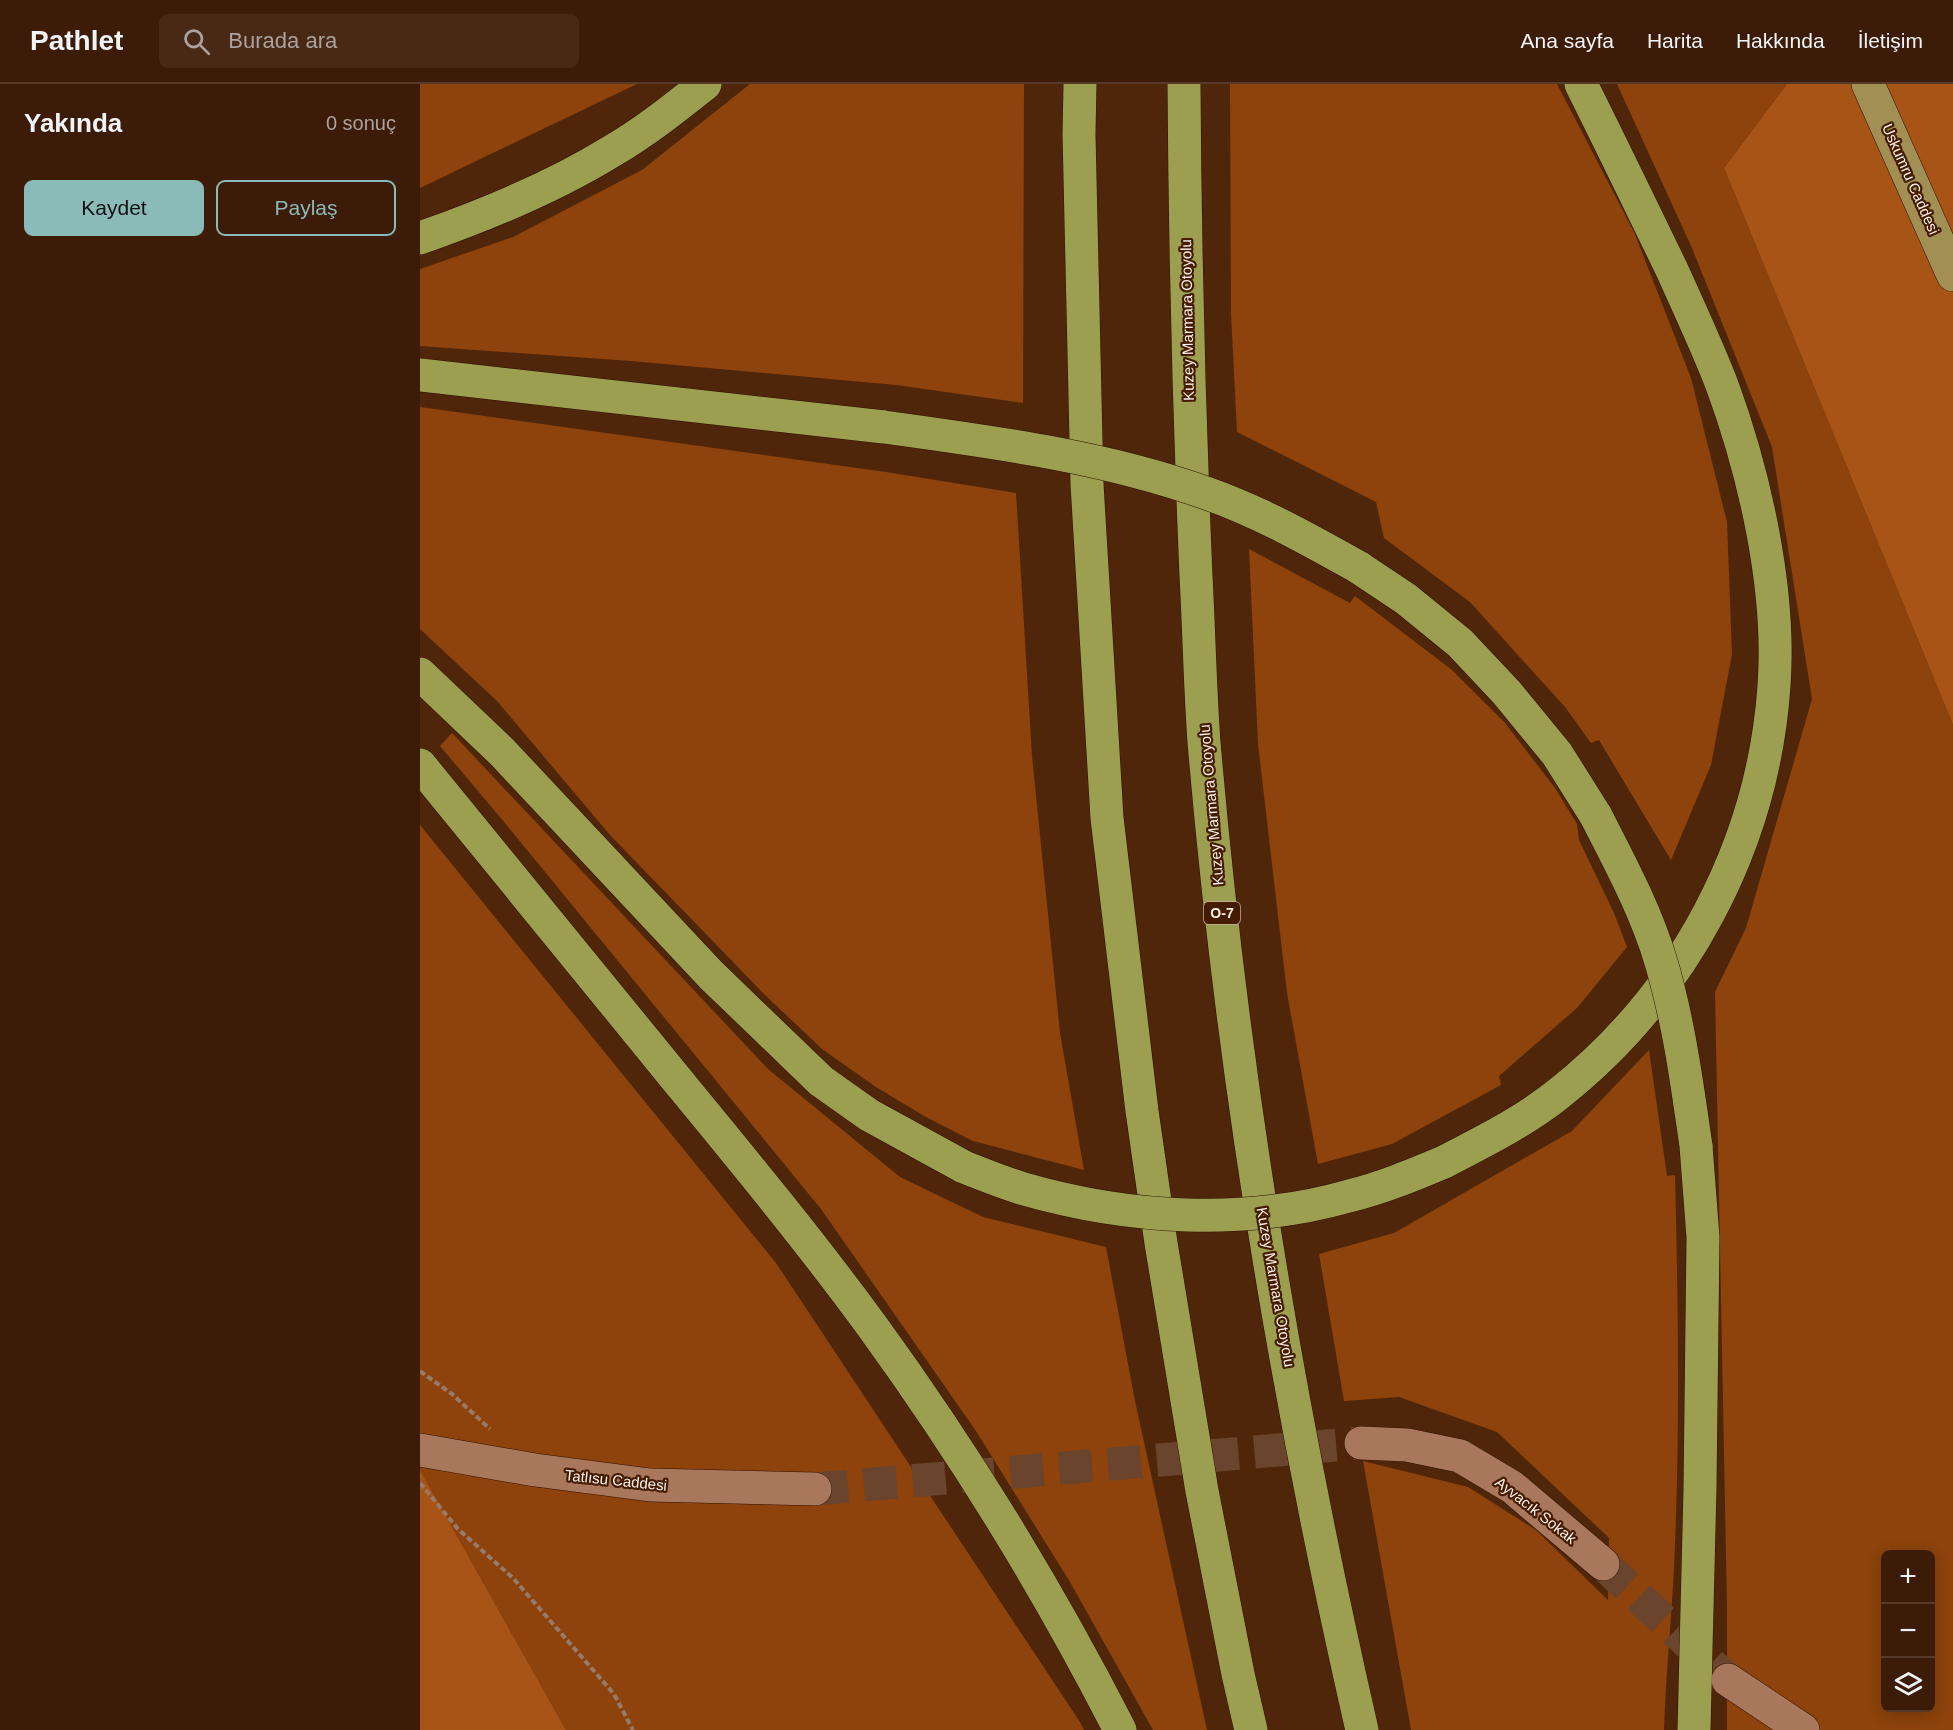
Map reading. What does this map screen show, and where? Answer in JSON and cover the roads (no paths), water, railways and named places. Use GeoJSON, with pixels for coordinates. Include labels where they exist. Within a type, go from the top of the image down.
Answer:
{"type":"FeatureCollection","features":[{"type":"Feature","properties":{"kind":"highway"},"geometry":{"type":"LineString","coordinates":[[420,238],[473,219],[535,192],[603,156],[705,84]]}},
{"type":"Feature","properties":{"kind":"highway"},"geometry":{"type":"LineString","coordinates":[[1080,84],[1079,134],[1087,484],[1107,818],[1142,1111],[1161,1243],[1202,1491],[1251,1730]]}},
{"type":"Feature","properties":{"kind":"highway","name":"Kuzey Marmara Otoyolu"},"geometry":{"type":"LineString","coordinates":[[1184,84],[1189,426],[1204,739],[1225,949],[1268,1244],[1298,1419],[1324,1557],[1362,1730]]}},
{"type":"Feature","properties":{"kind":"highway"},"geometry":{"type":"LineString","coordinates":[[420,674],[502,752],[711,975],[821,1081],[869,1115],[964,1167],[1024,1189],[1092,1205],[1145,1214],[1225,1215],[1292,1209],[1349,1197],[1444,1162],[1496,1134],[1555,1097],[1598,1061],[1639,1018],[1670,978],[1698,934],[1727,878],[1752,814],[1768,749],[1774,684],[1775,633],[1761,524],[1742,450],[1722,386],[1700,333],[1631,183],[1581,84]]}},
{"type":"Feature","properties":{"kind":"highway"},"geometry":{"type":"LineString","coordinates":[[420,375],[884,427],[1016,446],[1152,476],[1258,513],[1302,535],[1358,567],[1406,599],[1460,643],[1507,693],[1557,754],[1596,816],[1646,920],[1661,960],[1671,1000],[1686,1076],[1695,1146],[1702,1237],[1700,1489],[1694,1730]]}},
{"type":"Feature","properties":{"kind":"highway"},"geometry":{"type":"LineString","coordinates":[[420,765],[780,1206],[872,1326],[1008,1529],[1062,1620],[1120,1730]]}},
{"type":"Feature","properties":{"kind":"main road","name":"Uskumru Caddesi"},"geometry":{"type":"LineString","coordinates":[[1868,84],[1953,275]]}},
{"type":"Feature","properties":{"kind":"street","name":"Ayvacık Sokak"},"geometry":{"type":"LineString","coordinates":[[1361,1443],[1407,1445],[1460,1456],[1512,1487],[1603,1564]]}},
{"type":"Feature","properties":{"kind":"street","name":"Tatlısu Caddesi"},"geometry":{"type":"LineString","coordinates":[[420,1450],[535,1470],[650,1485],[815,1489]]}},
{"type":"Feature","properties":{"kind":"street"},"geometry":{"type":"LineString","coordinates":[[1728,1680],[1803,1730]]}},
{"type":"Feature","properties":{"kind":"tunnel"},"geometry":{"type":"LineString","coordinates":[[815,1489],[1361,1443]]}},
{"type":"Feature","properties":{"kind":"tunnel"},"geometry":{"type":"LineString","coordinates":[[1603,1564],[1728,1680]]}}]}
